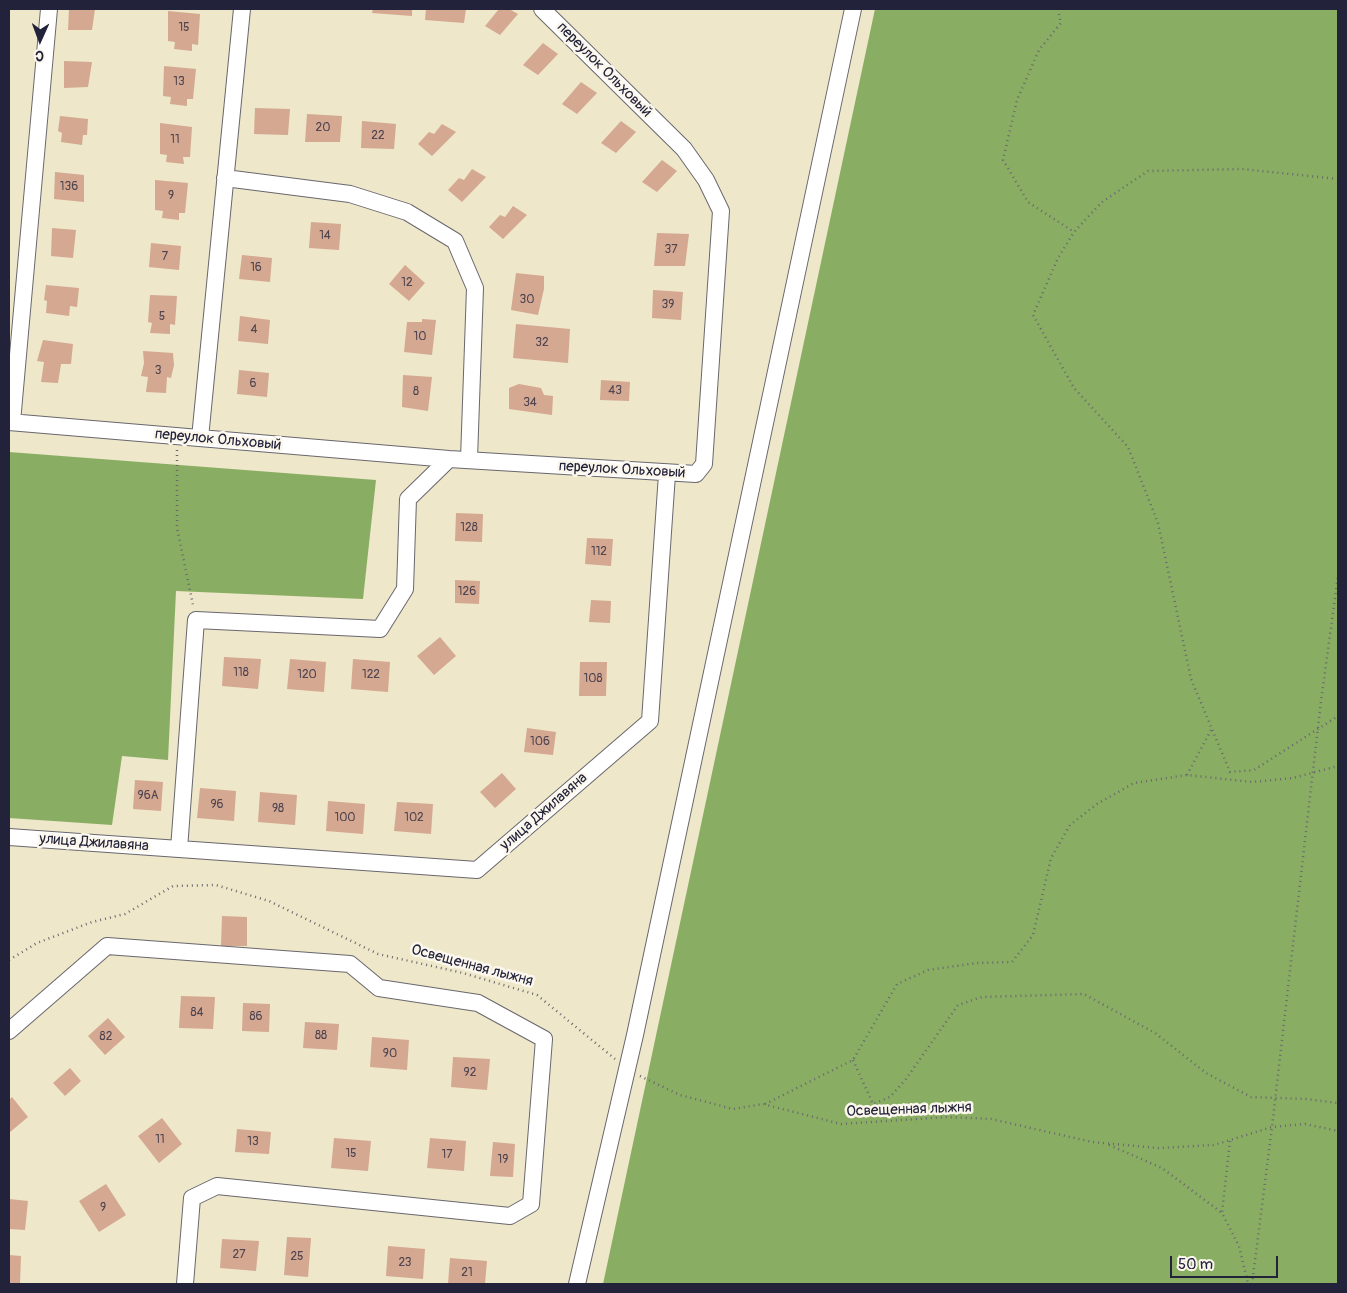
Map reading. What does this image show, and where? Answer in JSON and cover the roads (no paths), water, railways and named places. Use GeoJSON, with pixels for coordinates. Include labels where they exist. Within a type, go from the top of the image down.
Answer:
{"type":"FeatureCollection","features":[{"type":"Feature","properties":{"kind":"street","name":"переулок Ольховый"},"geometry":{"type":"LineString","coordinates":[[49,9],[10,422],[449,459],[667,474],[696,474],[704,464],[721,211],[706,180],[684,149],[542,9]]}},
{"type":"Feature","properties":{"kind":"street"},"geometry":{"type":"LineString","coordinates":[[200,438],[242,9]]}},
{"type":"Feature","properties":{"kind":"street"},"geometry":{"type":"LineString","coordinates":[[577,1284],[627,1070],[853,9]]}},
{"type":"Feature","properties":{"kind":"street"},"geometry":{"type":"LineString","coordinates":[[225,178],[350,194],[407,212],[455,241],[475,288],[469,459]]}},
{"type":"Feature","properties":{"kind":"street"},"geometry":{"type":"LineString","coordinates":[[179,849],[196,620],[380,628],[405,590],[408,499],[449,459]]}},
{"type":"Feature","properties":{"kind":"street","name":"улица Джилавяна"},"geometry":{"type":"LineString","coordinates":[[9,837],[477,870],[650,721],[667,474]]}},
{"type":"Feature","properties":{"kind":"street"},"geometry":{"type":"LineString","coordinates":[[9,1031],[107,946],[350,964],[379,988],[478,1003],[544,1039],[531,1204],[510,1216],[217,1186],[192,1198],[185,1284]]}}]}
